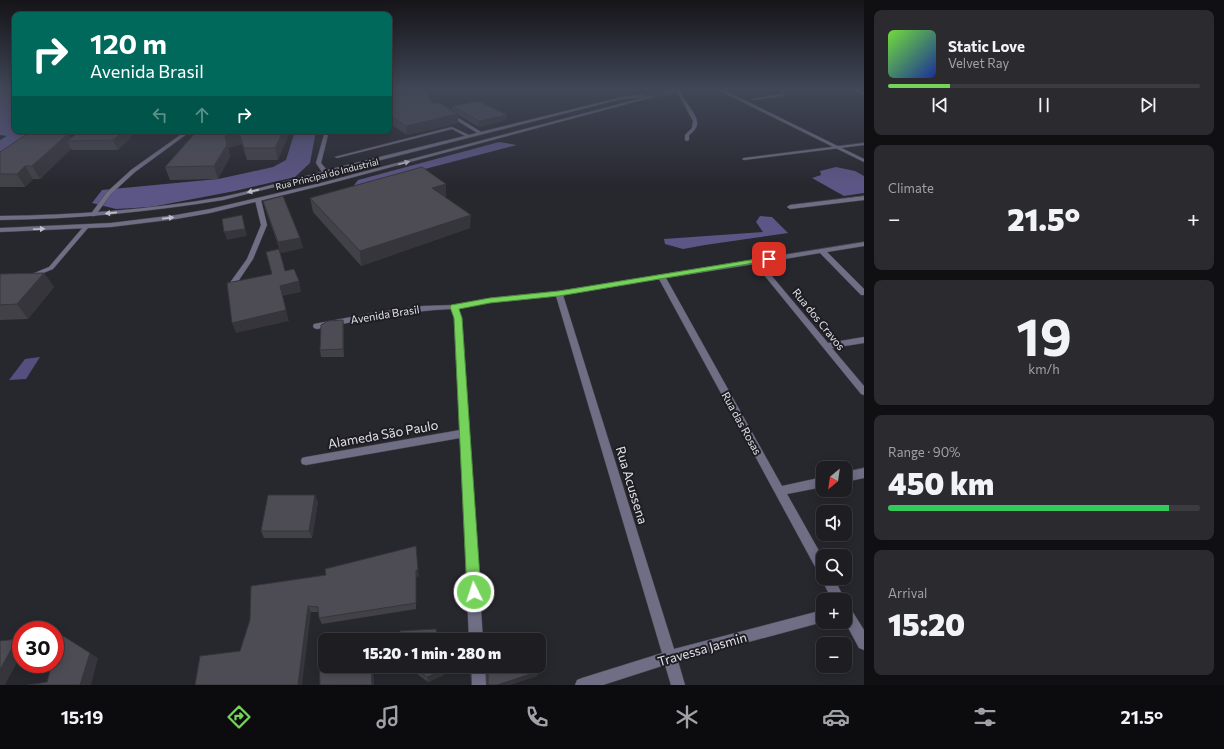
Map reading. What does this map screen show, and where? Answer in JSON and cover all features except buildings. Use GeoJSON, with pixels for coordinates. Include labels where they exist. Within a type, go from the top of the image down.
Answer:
{"type":"FeatureCollection","features":[{"type":"Feature","properties":{"kind":"street"},"geometry":{"type":"LineString","coordinates":[[462,122],[481,133]]}},
{"type":"Feature","properties":{"kind":"street","name":"Rua Principal do Industrial"},"geometry":{"type":"LineString","coordinates":[[0,218],[93,215],[167,208],[223,198],[525,122]]}},
{"type":"Feature","properties":{"kind":"street","name":"Rua Principal do Industrial"},"geometry":{"type":"LineString","coordinates":[[0,230],[86,227],[176,217],[258,200],[559,122]]}},
{"type":"Feature","properties":{"kind":"street"},"geometry":{"type":"LineString","coordinates":[[687,140],[687,135],[694,127],[695,122]]}},
{"type":"Feature","properties":{"kind":"street"},"geometry":{"type":"LineString","coordinates":[[784,122],[864,161]]}},
{"type":"Feature","properties":{"kind":"street"},"geometry":{"type":"LineString","coordinates":[[448,124],[470,136]]}},
{"type":"Feature","properties":{"kind":"street"},"geometry":{"type":"LineString","coordinates":[[337,157],[455,128]]}},
{"type":"Feature","properties":{"kind":"street"},"geometry":{"type":"LineString","coordinates":[[21,279],[28,278],[51,268],[86,227],[109,193],[133,171],[185,134]]}},
{"type":"Feature","properties":{"kind":"street"},"geometry":{"type":"LineString","coordinates":[[326,134],[318,163],[326,173]]}},
{"type":"Feature","properties":{"kind":"street"},"geometry":{"type":"LineString","coordinates":[[744,159],[864,144]]}},
{"type":"Feature","properties":{"kind":"street"},"geometry":{"type":"LineString","coordinates":[[790,207],[864,198]]}},
{"type":"Feature","properties":{"kind":"street"},"geometry":{"type":"LineString","coordinates":[[233,284],[250,259],[264,225],[258,200]]}},
{"type":"Feature","properties":{"kind":"street","name":"Avenida Brasil"},"geometry":{"type":"LineString","coordinates":[[317,326],[378,314],[423,308],[454,307],[490,300],[559,294],[661,276],[864,244]]}},
{"type":"Feature","properties":{"kind":"street"},"geometry":{"type":"LineString","coordinates":[[821,250],[864,293]]}},
{"type":"Feature","properties":{"kind":"street","name":"Rua dos Cravos"},"geometry":{"type":"LineString","coordinates":[[756,261],[864,392]]}},
{"type":"Feature","properties":{"kind":"street","name":"Rua das Rosas"},"geometry":{"type":"LineString","coordinates":[[661,276],[816,557]]}},
{"type":"Feature","properties":{"kind":"street","name":"Rua Acussena"},"geometry":{"type":"LineString","coordinates":[[559,294],[678,685]]}},
{"type":"Feature","properties":{"kind":"street"},"geometry":{"type":"LineString","coordinates":[[454,307],[458,318],[476,633]]}},
{"type":"Feature","properties":{"kind":"street"},"geometry":{"type":"LineString","coordinates":[[826,346],[864,340]]}},
{"type":"Feature","properties":{"kind":"street","name":"Alameda São Paulo"},"geometry":{"type":"LineString","coordinates":[[306,461],[464,433]]}},
{"type":"Feature","properties":{"kind":"street"},"geometry":{"type":"LineString","coordinates":[[852,476],[864,473]]}},
{"type":"Feature","properties":{"kind":"street"},"geometry":{"type":"LineString","coordinates":[[779,491],[816,483]]}},
{"type":"Feature","properties":{"kind":"street","name":"Travessa Jasmin"},"geometry":{"type":"LineString","coordinates":[[582,685],[669,657],[816,618]]}},
{"type":"Feature","properties":{"kind":"street"},"geometry":{"type":"LineString","coordinates":[[852,622],[864,643]]}},
{"type":"Feature","properties":{"kind":"street"},"geometry":{"type":"LineString","coordinates":[[478,673],[479,685]]}},
{"type":"Feature","properties":{"kind":"shaded area"},"geometry":{"type":"Polygon","coordinates":[[[0,122],[12,122],[12,134],[45,134],[0,164],[0,140],[7,136],[0,135],[0,122]]]}},
{"type":"Feature","properties":{"kind":"shaded area"},"geometry":{"type":"Polygon","coordinates":[[[294,134],[315,134],[310,163],[295,177],[235,191],[151,207],[116,209],[92,203],[102,190],[218,179],[273,167],[286,160],[294,134]]]}},
{"type":"Feature","properties":{"kind":"shaded area"},"geometry":{"type":"Polygon","coordinates":[[[499,142],[517,145],[352,188],[358,180],[499,142]]]}},
{"type":"Feature","properties":{"kind":"shaded area"},"geometry":{"type":"Polygon","coordinates":[[[836,167],[855,171],[864,176],[864,193],[844,196],[812,178],[821,175],[820,171],[836,167]]]}},
{"type":"Feature","properties":{"kind":"shaded area"},"geometry":{"type":"Polygon","coordinates":[[[760,216],[772,217],[788,233],[683,249],[665,244],[664,239],[763,232],[756,222],[760,216]]]}},
{"type":"Feature","properties":{"kind":"shaded area"},"geometry":{"type":"Polygon","coordinates":[[[40,357],[26,379],[9,380],[25,359],[40,357]]]}},
{"type":"Feature","properties":{"kind":"route"},"geometry":{"type":"LineString","coordinates":[[474,592],[458,318],[454,307],[490,300],[559,294],[769,259]]}}]}
